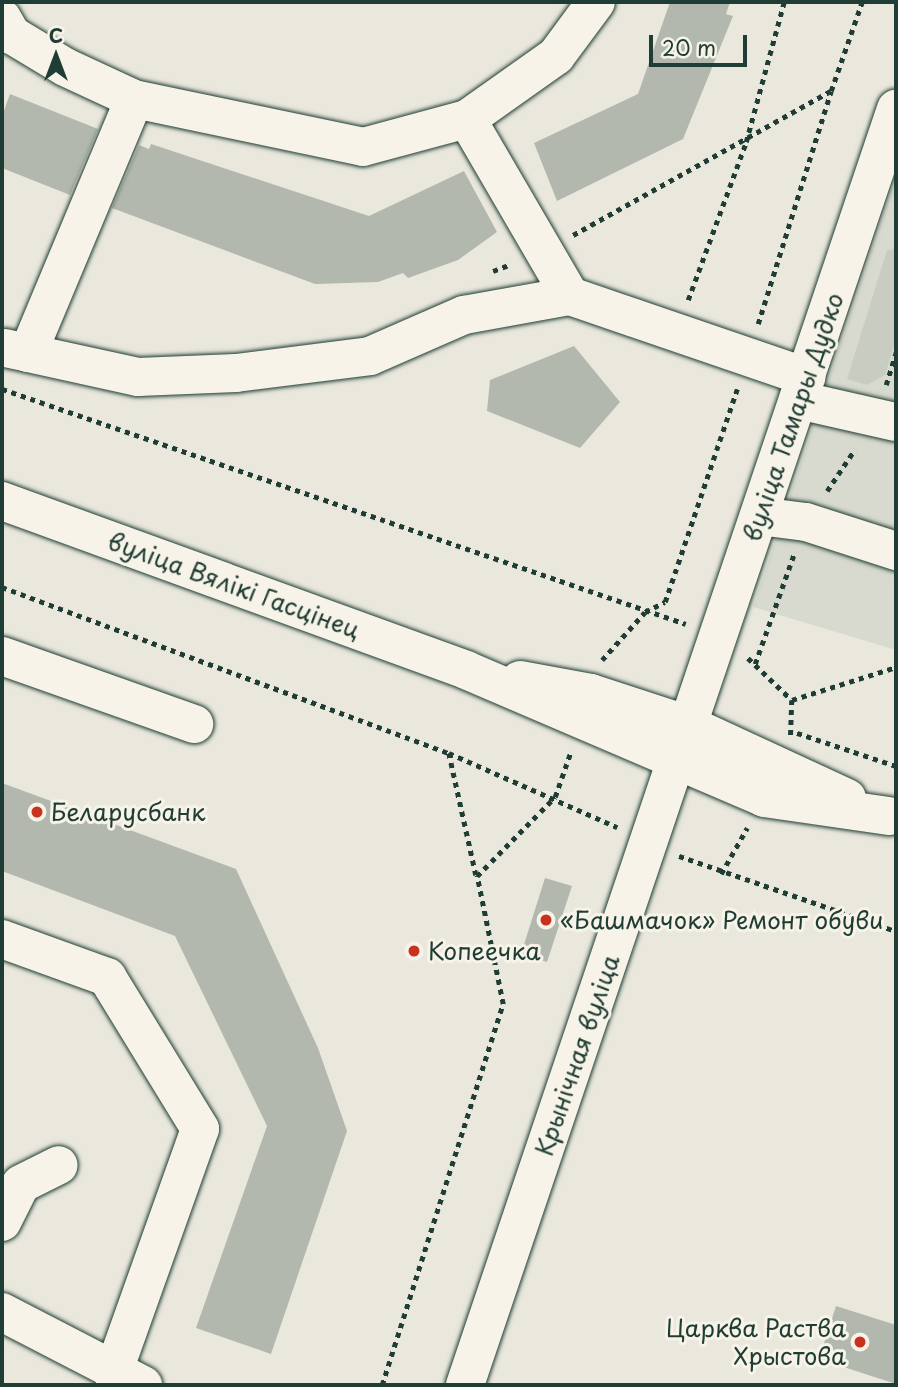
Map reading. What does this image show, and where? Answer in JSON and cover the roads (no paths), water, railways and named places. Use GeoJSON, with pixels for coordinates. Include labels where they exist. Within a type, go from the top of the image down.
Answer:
{"type":"FeatureCollection","features":[{"type":"Feature","properties":{"kind":"street"},"geometry":{"type":"LineString","coordinates":[[2,19],[12,35],[65,67],[134,99],[363,147],[467,119],[556,56],[596,2]]}},
{"type":"Feature","properties":{"kind":"street"},"geometry":{"type":"LineString","coordinates":[[134,99],[15,350],[138,377],[236,373],[370,356],[464,315],[570,296],[676,334],[802,388],[896,422]]}},
{"type":"Feature","properties":{"kind":"street","name":"вуліца Тамары Дудко"},"geometry":{"type":"LineString","coordinates":[[689,725],[802,388],[881,207],[895,117]]}},
{"type":"Feature","properties":{"kind":"street"},"geometry":{"type":"LineString","coordinates":[[467,119],[570,296]]}},
{"type":"Feature","properties":{"kind":"street","name":"вуліца Вялікі Гасцінец"},"geometry":{"type":"LineString","coordinates":[[2,501],[466,670],[586,708],[689,725],[893,818]]}},
{"type":"Feature","properties":{"kind":"street"},"geometry":{"type":"LineString","coordinates":[[759,516],[806,523],[896,551]]}},
{"type":"Feature","properties":{"kind":"street"},"geometry":{"type":"LineString","coordinates":[[2,656],[194,724]]}},
{"type":"Feature","properties":{"kind":"street","name":"вуліца Вялікі Гасцінец"},"geometry":{"type":"LineString","coordinates":[[586,708],[676,765],[764,798],[893,818]]}},
{"type":"Feature","properties":{"kind":"street","name":"Крынічная вуліца"},"geometry":{"type":"LineString","coordinates":[[465,1385],[689,725]]}},
{"type":"Feature","properties":{"kind":"street"},"geometry":{"type":"LineString","coordinates":[[2,939],[107,976],[200,1129],[128,1380],[2,1312]]}},
{"type":"Feature","properties":{"kind":"street"},"geometry":{"type":"LineString","coordinates":[[2,1222],[21,1184],[59,1165]]}},
{"type":"Feature","properties":{"kind":"place","name":"Беларусбанк"},"geometry":{"type":"Point","coordinates":[37,812]}},
{"type":"Feature","properties":{"kind":"place","name":"«Башмачок» Ремонт обуви"},"geometry":{"type":"Point","coordinates":[546,920]}},
{"type":"Feature","properties":{"kind":"place","name":"Копеечка"},"geometry":{"type":"Point","coordinates":[414,951]}},
{"type":"Feature","properties":{"kind":"place","name":"Царква Раства Хрыстова"},"geometry":{"type":"Point","coordinates":[860,1342]}}]}
